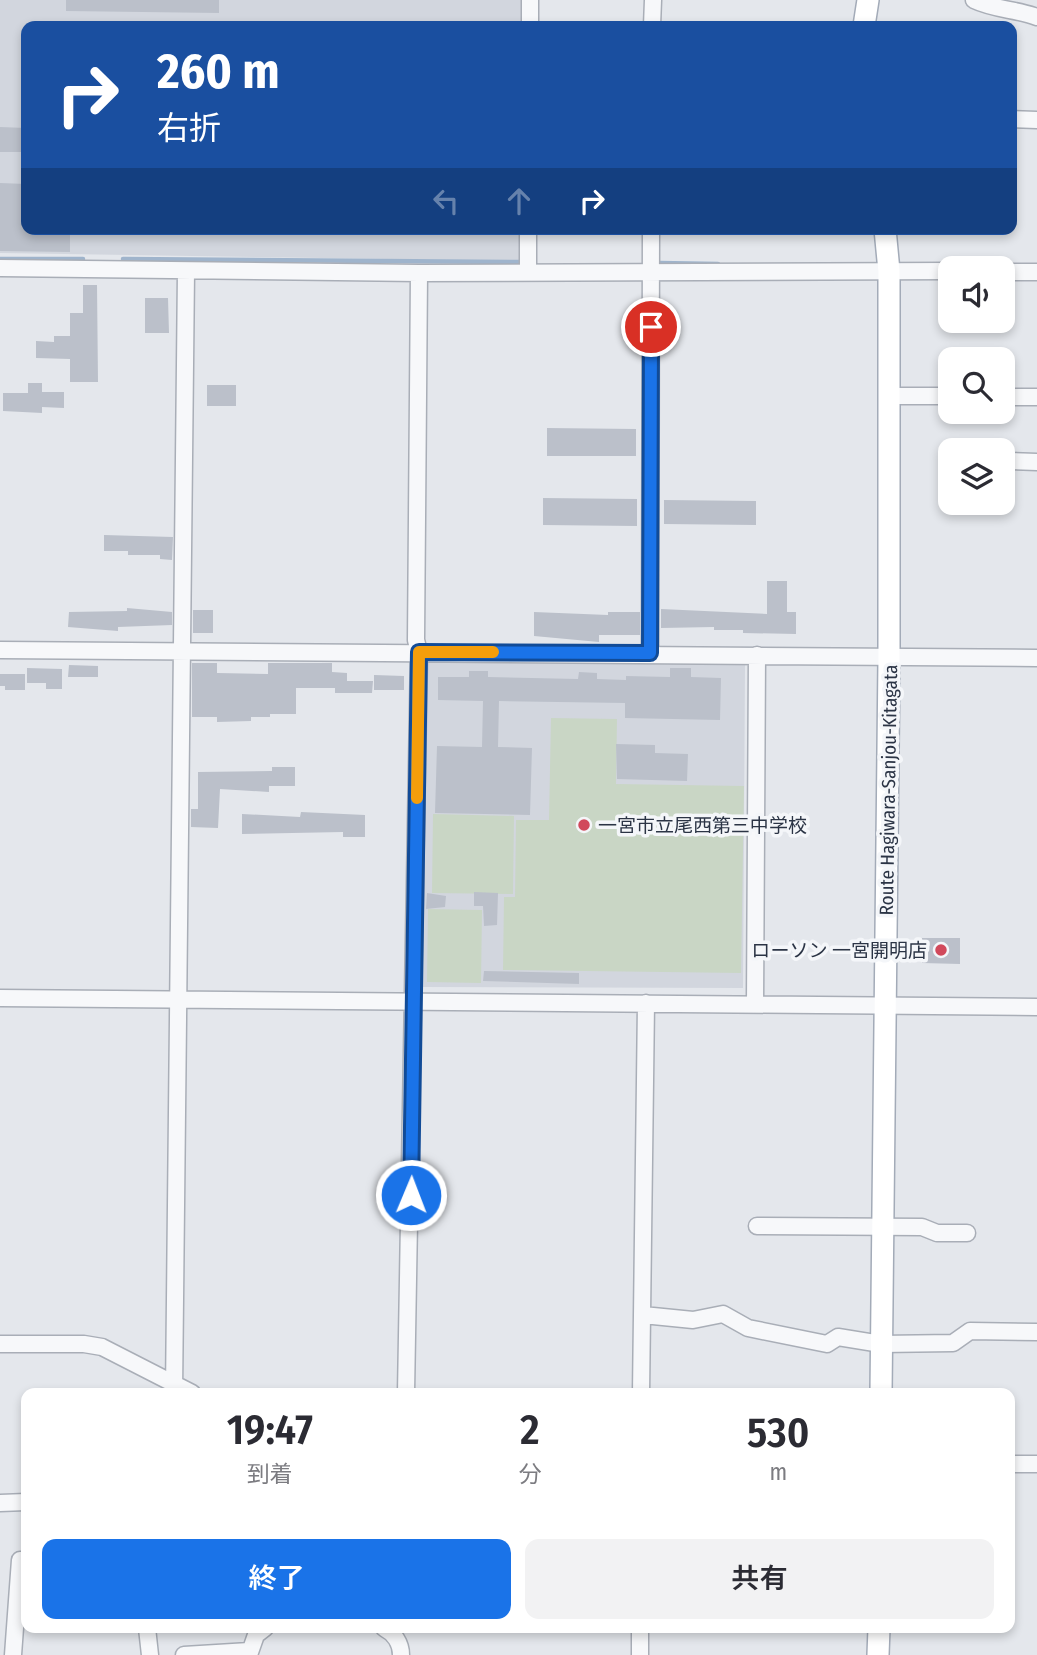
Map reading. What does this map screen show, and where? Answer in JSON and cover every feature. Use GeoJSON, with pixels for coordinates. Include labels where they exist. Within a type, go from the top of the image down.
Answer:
{"type":"FeatureCollection","features":[{"type":"Feature","properties":{"kind":"main road","name":"Route Hagiwara-Sanjou-Kitagata"},"geometry":{"type":"LineString","coordinates":[[881,1388],[890,658],[888,271],[885,235]]}},
{"type":"Feature","properties":{"kind":"main road"},"geometry":{"type":"LineString","coordinates":[[878,1655],[879,1633]]}},
{"type":"Feature","properties":{"kind":"street"},"geometry":{"type":"LineString","coordinates":[[530,0],[530,21]]}},
{"type":"Feature","properties":{"kind":"street"},"geometry":{"type":"LineString","coordinates":[[652,21],[653,0]]}},
{"type":"Feature","properties":{"kind":"street"},"geometry":{"type":"LineString","coordinates":[[974,0],[999,10],[1019,10],[1037,17]]}},
{"type":"Feature","properties":{"kind":"street"},"geometry":{"type":"LineString","coordinates":[[1017,119],[1037,120]]}},
{"type":"Feature","properties":{"kind":"street"},"geometry":{"type":"LineString","coordinates":[[528,235],[528,272]]}},
{"type":"Feature","properties":{"kind":"street"},"geometry":{"type":"LineString","coordinates":[[650,653],[651,235]]}},
{"type":"Feature","properties":{"kind":"street"},"geometry":{"type":"LineString","coordinates":[[0,268],[419,273],[938,271]]}},
{"type":"Feature","properties":{"kind":"street"},"geometry":{"type":"LineString","coordinates":[[0,1344],[84,1344],[102,1347],[175,1388],[186,271]]}},
{"type":"Feature","properties":{"kind":"street"},"geometry":{"type":"LineString","coordinates":[[1015,271],[1037,272]]}},
{"type":"Feature","properties":{"kind":"street"},"geometry":{"type":"LineString","coordinates":[[406,1388],[415,1001],[419,273]]}},
{"type":"Feature","properties":{"kind":"street"},"geometry":{"type":"LineString","coordinates":[[889,396],[938,396]]}},
{"type":"Feature","properties":{"kind":"street"},"geometry":{"type":"LineString","coordinates":[[1015,397],[1037,397]]}},
{"type":"Feature","properties":{"kind":"street"},"geometry":{"type":"LineString","coordinates":[[1015,461],[1037,462]]}},
{"type":"Feature","properties":{"kind":"street"},"geometry":{"type":"LineString","coordinates":[[0,650],[1037,658]]}},
{"type":"Feature","properties":{"kind":"street"},"geometry":{"type":"LineString","coordinates":[[755,1004],[757,655]]}},
{"type":"Feature","properties":{"kind":"street"},"geometry":{"type":"LineString","coordinates":[[0,998],[1037,1007]]}},
{"type":"Feature","properties":{"kind":"street"},"geometry":{"type":"LineString","coordinates":[[641,1388],[646,1003]]}},
{"type":"Feature","properties":{"kind":"street"},"geometry":{"type":"LineString","coordinates":[[757,1226],[922,1227],[937,1233],[967,1233]]}},
{"type":"Feature","properties":{"kind":"street"},"geometry":{"type":"LineString","coordinates":[[643,1315],[692,1320],[723,1314],[748,1328],[827,1344],[838,1337],[881,1344],[953,1343],[970,1331],[1037,1332]]}},
{"type":"Feature","properties":{"kind":"street"},"geometry":{"type":"LineString","coordinates":[[1015,1464],[1037,1464]]}},
{"type":"Feature","properties":{"kind":"street"},"geometry":{"type":"LineString","coordinates":[[0,1503],[21,1502]]}},
{"type":"Feature","properties":{"kind":"street"},"geometry":{"type":"LineString","coordinates":[[13,1655],[20,1560]]}},
{"type":"Feature","properties":{"kind":"street"},"geometry":{"type":"LineString","coordinates":[[148,1633],[150,1655]]}},
{"type":"Feature","properties":{"kind":"street"},"geometry":{"type":"LineString","coordinates":[[184,1655],[249,1653],[259,1633]]}},
{"type":"Feature","properties":{"kind":"street"},"geometry":{"type":"LineString","coordinates":[[392,1633],[401,1649],[401,1655]]}},
{"type":"Feature","properties":{"kind":"street"},"geometry":{"type":"LineString","coordinates":[[640,1633],[640,1655]]}},
{"type":"Feature","properties":{"kind":"shaded area"},"geometry":{"type":"Polygon","coordinates":[[[0,0],[522,0],[522,21],[21,21],[21,235],[519,235],[519,261],[0,253],[0,0]]]}},
{"type":"Feature","properties":{"kind":"shaded area","name":"一宮市立尾西第三中学校"},"geometry":{"type":"Polygon","coordinates":[[[425,662],[745,663],[743,988],[422,987],[425,662]]]}},
{"type":"Feature","properties":{"kind":"green space"},"geometry":{"type":"Polygon","coordinates":[[[551,718],[617,719],[616,784],[744,786],[741,973],[503,970],[504,897],[515,897],[516,820],[549,820],[551,718]]]}},
{"type":"Feature","properties":{"kind":"green space"},"geometry":{"type":"Polygon","coordinates":[[[433,814],[514,816],[513,894],[432,893],[433,814]]]}},
{"type":"Feature","properties":{"kind":"green space"},"geometry":{"type":"Polygon","coordinates":[[[428,909],[482,910],[481,983],[427,982],[428,909]]]}},
{"type":"Feature","properties":{"kind":"building"},"geometry":{"type":"Polygon","coordinates":[[[66,0],[219,0],[219,13],[66,11],[66,0]]]}},
{"type":"Feature","properties":{"kind":"building"},"geometry":{"type":"Polygon","coordinates":[[[0,127],[21,128],[21,152],[0,152],[0,127]]]}},
{"type":"Feature","properties":{"kind":"building"},"geometry":{"type":"Polygon","coordinates":[[[0,183],[21,184],[21,235],[70,235],[70,252],[0,251],[0,183]]]}},
{"type":"Feature","properties":{"kind":"building"},"geometry":{"type":"Polygon","coordinates":[[[83,285],[97,285],[98,382],[70,382],[70,359],[36,358],[36,341],[54,342],[54,336],[70,336],[70,313],[83,313],[83,285]]]}},
{"type":"Feature","properties":{"kind":"building"},"geometry":{"type":"Polygon","coordinates":[[[145,298],[168,298],[169,333],[145,333],[145,298]]]}},
{"type":"Feature","properties":{"kind":"building"},"geometry":{"type":"Polygon","coordinates":[[[28,383],[42,383],[42,392],[64,392],[64,408],[42,407],[42,413],[3,411],[3,393],[28,393],[28,383]]]}},
{"type":"Feature","properties":{"kind":"building"},"geometry":{"type":"Polygon","coordinates":[[[207,385],[236,385],[236,406],[207,406],[207,385]]]}},
{"type":"Feature","properties":{"kind":"building"},"geometry":{"type":"Polygon","coordinates":[[[547,428],[636,429],[636,456],[547,456],[547,428]]]}},
{"type":"Feature","properties":{"kind":"building"},"geometry":{"type":"Polygon","coordinates":[[[543,498],[637,499],[637,526],[543,525],[543,498]]]}},
{"type":"Feature","properties":{"kind":"building"},"geometry":{"type":"Polygon","coordinates":[[[664,500],[756,501],[756,525],[664,524],[664,500]]]}},
{"type":"Feature","properties":{"kind":"building"},"geometry":{"type":"Polygon","coordinates":[[[104,535],[173,537],[172,560],[160,559],[160,555],[128,555],[128,551],[104,551],[104,535]]]}},
{"type":"Feature","properties":{"kind":"building"},"geometry":{"type":"Polygon","coordinates":[[[767,581],[787,581],[787,612],[796,612],[796,634],[743,633],[743,630],[714,630],[714,627],[661,628],[661,609],[767,614],[767,581]]]}},
{"type":"Feature","properties":{"kind":"building"},"geometry":{"type":"Polygon","coordinates":[[[127,608],[172,612],[172,625],[118,627],[118,631],[68,627],[69,612],[127,611],[127,608]]]}},
{"type":"Feature","properties":{"kind":"building"},"geometry":{"type":"Polygon","coordinates":[[[193,610],[213,610],[213,633],[193,633],[193,610]]]}},
{"type":"Feature","properties":{"kind":"building"},"geometry":{"type":"Polygon","coordinates":[[[534,612],[608,615],[608,612],[640,612],[640,635],[599,635],[599,642],[534,636],[534,612]]]}},
{"type":"Feature","properties":{"kind":"building"},"geometry":{"type":"Polygon","coordinates":[[[192,663],[217,663],[217,673],[268,674],[268,663],[332,663],[332,672],[347,673],[347,681],[373,681],[372,693],[335,693],[335,688],[296,688],[296,714],[270,714],[270,717],[251,717],[251,721],[217,722],[217,717],[192,717],[192,663]]]}},
{"type":"Feature","properties":{"kind":"building"},"geometry":{"type":"Polygon","coordinates":[[[69,665],[98,666],[98,677],[68,677],[69,665]]]}},
{"type":"Feature","properties":{"kind":"building"},"geometry":{"type":"Polygon","coordinates":[[[27,668],[62,669],[62,689],[46,689],[46,683],[27,683],[27,668]]]}},
{"type":"Feature","properties":{"kind":"building"},"geometry":{"type":"Polygon","coordinates":[[[670,668],[691,668],[691,677],[721,678],[720,720],[625,718],[625,703],[499,701],[498,747],[532,748],[530,815],[435,813],[437,746],[482,747],[483,701],[438,700],[438,677],[469,677],[469,671],[488,671],[488,677],[578,679],[579,672],[597,673],[597,679],[626,680],[626,676],[670,677],[670,668]]]}},
{"type":"Feature","properties":{"kind":"building"},"geometry":{"type":"Polygon","coordinates":[[[0,674],[25,674],[25,690],[5,690],[5,686],[0,686],[0,674]]]}},
{"type":"Feature","properties":{"kind":"building"},"geometry":{"type":"Polygon","coordinates":[[[374,675],[404,676],[404,690],[374,690],[374,675]]]}},
{"type":"Feature","properties":{"kind":"building"},"geometry":{"type":"Polygon","coordinates":[[[616,744],[655,745],[655,753],[688,754],[687,781],[617,779],[616,744]]]}},
{"type":"Feature","properties":{"kind":"building"},"geometry":{"type":"Polygon","coordinates":[[[272,767],[295,767],[295,786],[269,786],[269,792],[220,789],[218,828],[191,827],[191,809],[198,809],[198,772],[272,771],[272,767]]]}},
{"type":"Feature","properties":{"kind":"building"},"geometry":{"type":"Polygon","coordinates":[[[301,812],[365,815],[365,837],[343,837],[343,832],[242,834],[242,814],[300,817],[301,812]]]}},
{"type":"Feature","properties":{"kind":"building"},"geometry":{"type":"Polygon","coordinates":[[[474,892],[498,893],[497,925],[484,926],[483,906],[474,906],[474,892]]]}},
{"type":"Feature","properties":{"kind":"building"},"geometry":{"type":"Polygon","coordinates":[[[427,893],[446,896],[445,907],[426,909],[427,893]]]}},
{"type":"Feature","properties":{"kind":"building"},"geometry":{"type":"Polygon","coordinates":[[[922,938],[960,938],[960,964],[922,963],[922,938]]]}},
{"type":"Feature","properties":{"kind":"building"},"geometry":{"type":"Polygon","coordinates":[[[484,971],[579,973],[579,984],[483,981],[484,971]]]}},
{"type":"Feature","properties":{"kind":"waterway"},"geometry":{"type":"LineString","coordinates":[[0,259],[83,259]]}},
{"type":"Feature","properties":{"kind":"waterway"},"geometry":{"type":"LineString","coordinates":[[123,259],[521,262]]}},
{"type":"Feature","properties":{"kind":"waterway"},"geometry":{"type":"LineString","coordinates":[[659,263],[718,264]]}},
{"type":"Feature","properties":{"kind":"slow traffic"},"geometry":{"type":"LineString","coordinates":[[417,798],[419,652],[493,652]]}},
{"type":"Feature","properties":{"kind":"place","name":"一宮市立尾西第三中学校"},"geometry":{"type":"Point","coordinates":[584,825]}},
{"type":"Feature","properties":{"kind":"place","name":"ローソン 一宮開明店"},"geometry":{"type":"Point","coordinates":[941,950]}},
{"type":"Feature","properties":{"kind":"route"},"geometry":{"type":"LineString","coordinates":[[411,1195],[419,652],[650,653],[651,327]]}}]}
